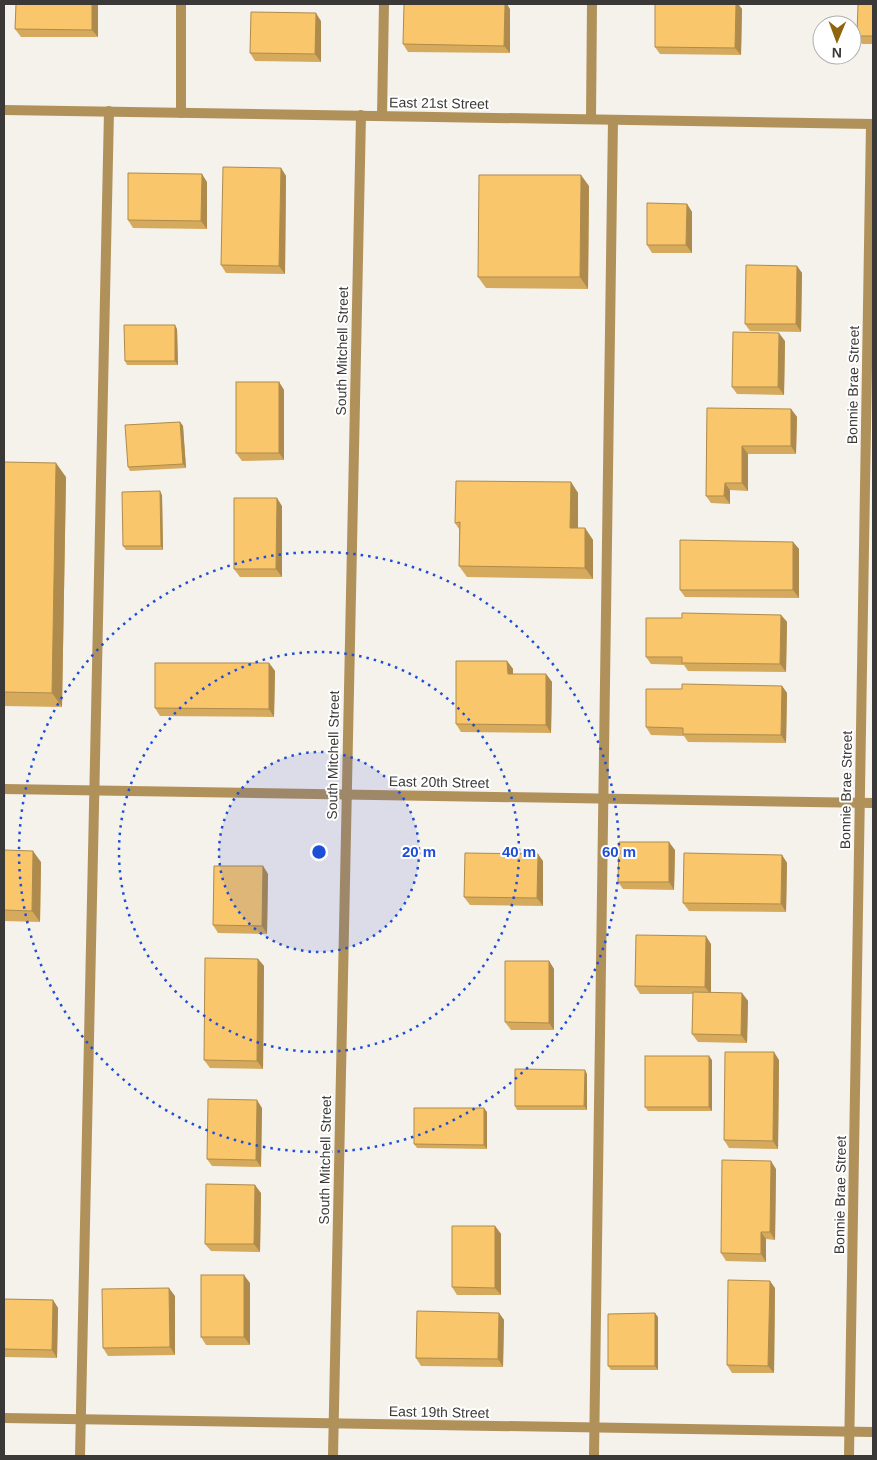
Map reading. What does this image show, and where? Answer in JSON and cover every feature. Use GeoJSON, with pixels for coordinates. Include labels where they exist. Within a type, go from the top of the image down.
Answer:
{"type":"FeatureCollection","features":[{"type":"Feature","properties":{"kind":"street"},"geometry":{"type":"LineString","coordinates":[[181,4],[181,113]]}},
{"type":"Feature","properties":{"kind":"street"},"geometry":{"type":"LineString","coordinates":[[382,116],[384,4]]}},
{"type":"Feature","properties":{"kind":"street"},"geometry":{"type":"LineString","coordinates":[[591,119],[592,4]]}},
{"type":"Feature","properties":{"kind":"street","name":"East 21st Street"},"geometry":{"type":"LineString","coordinates":[[4,110],[872,124]]}},
{"type":"Feature","properties":{"kind":"street"},"geometry":{"type":"LineString","coordinates":[[80,1456],[108,111]]}},
{"type":"Feature","properties":{"kind":"street","name":"South Mitchell Street"},"geometry":{"type":"LineString","coordinates":[[333,1456],[361,115]]}},
{"type":"Feature","properties":{"kind":"street"},"geometry":{"type":"LineString","coordinates":[[594,1456],[613,120]]}},
{"type":"Feature","properties":{"kind":"street","name":"Bonnie Brae Street"},"geometry":{"type":"LineString","coordinates":[[849,1456],[872,124]]}},
{"type":"Feature","properties":{"kind":"street","name":"East 20th Street"},"geometry":{"type":"LineString","coordinates":[[4,789],[873,803]]}},
{"type":"Feature","properties":{"kind":"street","name":"East 19th Street"},"geometry":{"type":"LineString","coordinates":[[4,1418],[873,1432]]}},
{"type":"Feature","properties":{"kind":"building"},"geometry":{"type":"Polygon","coordinates":[[[16,4],[92,4],[92,30],[15,29],[16,4]]]}},
{"type":"Feature","properties":{"kind":"building"},"geometry":{"type":"Polygon","coordinates":[[[404,4],[505,4],[504,46],[403,44],[404,4]]]}},
{"type":"Feature","properties":{"kind":"building"},"geometry":{"type":"Polygon","coordinates":[[[655,4],[736,4],[735,48],[655,47],[655,4]]]}},
{"type":"Feature","properties":{"kind":"building"},"geometry":{"type":"Polygon","coordinates":[[[858,4],[873,4],[873,36],[862,36],[862,15],[858,15],[858,4]]]}},
{"type":"Feature","properties":{"kind":"building"},"geometry":{"type":"Polygon","coordinates":[[[251,12],[316,13],[315,54],[250,53],[251,12]]]}},
{"type":"Feature","properties":{"kind":"building"},"geometry":{"type":"Polygon","coordinates":[[[223,167],[281,168],[279,266],[221,265],[223,167]]]}},
{"type":"Feature","properties":{"kind":"building"},"geometry":{"type":"Polygon","coordinates":[[[128,173],[202,174],[201,221],[128,220],[128,173]]]}},
{"type":"Feature","properties":{"kind":"building"},"geometry":{"type":"Polygon","coordinates":[[[479,175],[581,175],[580,277],[478,277],[479,175]]]}},
{"type":"Feature","properties":{"kind":"building"},"geometry":{"type":"Polygon","coordinates":[[[647,203],[687,204],[686,245],[647,245],[647,203]]]}},
{"type":"Feature","properties":{"kind":"building"},"geometry":{"type":"Polygon","coordinates":[[[746,265],[797,266],[796,324],[745,324],[746,265]]]}},
{"type":"Feature","properties":{"kind":"building"},"geometry":{"type":"Polygon","coordinates":[[[124,325],[175,325],[175,361],[125,361],[124,325]]]}},
{"type":"Feature","properties":{"kind":"building"},"geometry":{"type":"Polygon","coordinates":[[[733,332],[779,333],[778,387],[732,387],[733,332]]]}},
{"type":"Feature","properties":{"kind":"building"},"geometry":{"type":"Polygon","coordinates":[[[236,382],[279,382],[279,453],[236,453],[236,382]]]}},
{"type":"Feature","properties":{"kind":"building"},"geometry":{"type":"Polygon","coordinates":[[[707,408],[791,409],[791,446],[742,446],[742,483],[725,483],[724,496],[706,496],[707,408]]]}},
{"type":"Feature","properties":{"kind":"building"},"geometry":{"type":"Polygon","coordinates":[[[180,422],[183,464],[128,467],[125,425],[180,422]]]}},
{"type":"Feature","properties":{"kind":"building"},"geometry":{"type":"Polygon","coordinates":[[[4,462],[56,463],[52,693],[4,692],[4,462]]]}},
{"type":"Feature","properties":{"kind":"building"},"geometry":{"type":"Polygon","coordinates":[[[456,481],[571,482],[570,528],[585,528],[585,568],[459,566],[460,522],[455,523],[456,481]]]}},
{"type":"Feature","properties":{"kind":"building"},"geometry":{"type":"Polygon","coordinates":[[[160,491],[161,546],[123,546],[122,492],[160,491]]]}},
{"type":"Feature","properties":{"kind":"building"},"geometry":{"type":"Polygon","coordinates":[[[234,498],[277,498],[276,569],[234,569],[234,498]]]}},
{"type":"Feature","properties":{"kind":"building"},"geometry":{"type":"Polygon","coordinates":[[[680,540],[793,542],[793,590],[680,590],[680,540]]]}},
{"type":"Feature","properties":{"kind":"building"},"geometry":{"type":"Polygon","coordinates":[[[682,613],[781,615],[780,664],[682,663],[682,657],[646,657],[646,618],[682,618],[682,613]]]}},
{"type":"Feature","properties":{"kind":"building"},"geometry":{"type":"Polygon","coordinates":[[[456,661],[507,661],[508,674],[546,674],[546,725],[456,724],[456,661]]]}},
{"type":"Feature","properties":{"kind":"building"},"geometry":{"type":"Polygon","coordinates":[[[155,663],[269,663],[269,709],[155,708],[155,663]]]}},
{"type":"Feature","properties":{"kind":"building"},"geometry":{"type":"Polygon","coordinates":[[[682,684],[782,686],[781,735],[683,734],[683,728],[646,727],[646,689],[682,689],[682,684]]]}},
{"type":"Feature","properties":{"kind":"building"},"geometry":{"type":"Polygon","coordinates":[[[619,842],[669,842],[669,882],[618,882],[619,842]]]}},
{"type":"Feature","properties":{"kind":"building"},"geometry":{"type":"Polygon","coordinates":[[[4,850],[33,851],[32,911],[4,910],[4,850]]]}},
{"type":"Feature","properties":{"kind":"building"},"geometry":{"type":"Polygon","coordinates":[[[465,853],[538,854],[537,898],[464,897],[465,853]]]}},
{"type":"Feature","properties":{"kind":"building"},"geometry":{"type":"Polygon","coordinates":[[[684,853],[782,855],[781,904],[683,903],[684,853]]]}},
{"type":"Feature","properties":{"kind":"building"},"geometry":{"type":"Polygon","coordinates":[[[214,866],[263,866],[262,926],[213,925],[214,866]]]}},
{"type":"Feature","properties":{"kind":"building"},"geometry":{"type":"Polygon","coordinates":[[[636,935],[706,936],[705,987],[635,986],[636,935]]]}},
{"type":"Feature","properties":{"kind":"building"},"geometry":{"type":"Polygon","coordinates":[[[205,958],[258,959],[257,1061],[204,1060],[205,958]]]}},
{"type":"Feature","properties":{"kind":"building"},"geometry":{"type":"Polygon","coordinates":[[[505,961],[549,961],[549,1023],[505,1022],[505,961]]]}},
{"type":"Feature","properties":{"kind":"building"},"geometry":{"type":"Polygon","coordinates":[[[693,992],[742,993],[741,1035],[692,1034],[693,992]]]}},
{"type":"Feature","properties":{"kind":"building"},"geometry":{"type":"Polygon","coordinates":[[[725,1052],[774,1052],[773,1141],[724,1140],[725,1052]]]}},
{"type":"Feature","properties":{"kind":"building"},"geometry":{"type":"Polygon","coordinates":[[[645,1056],[709,1056],[709,1107],[645,1107],[645,1056]]]}},
{"type":"Feature","properties":{"kind":"building"},"geometry":{"type":"Polygon","coordinates":[[[515,1069],[585,1070],[584,1106],[515,1106],[515,1069]]]}},
{"type":"Feature","properties":{"kind":"building"},"geometry":{"type":"Polygon","coordinates":[[[208,1099],[257,1100],[256,1160],[207,1159],[208,1099]]]}},
{"type":"Feature","properties":{"kind":"building"},"geometry":{"type":"Polygon","coordinates":[[[414,1108],[484,1108],[484,1145],[414,1144],[414,1108]]]}},
{"type":"Feature","properties":{"kind":"building"},"geometry":{"type":"Polygon","coordinates":[[[722,1160],[771,1161],[770,1232],[761,1232],[761,1254],[721,1253],[722,1160]]]}},
{"type":"Feature","properties":{"kind":"building"},"geometry":{"type":"Polygon","coordinates":[[[206,1184],[255,1185],[254,1244],[205,1244],[206,1184]]]}},
{"type":"Feature","properties":{"kind":"building"},"geometry":{"type":"Polygon","coordinates":[[[452,1226],[495,1226],[495,1288],[452,1287],[452,1226]]]}},
{"type":"Feature","properties":{"kind":"building"},"geometry":{"type":"Polygon","coordinates":[[[201,1275],[244,1275],[244,1337],[201,1337],[201,1275]]]}},
{"type":"Feature","properties":{"kind":"building"},"geometry":{"type":"Polygon","coordinates":[[[728,1280],[770,1281],[768,1366],[727,1365],[728,1280]]]}},
{"type":"Feature","properties":{"kind":"building"},"geometry":{"type":"Polygon","coordinates":[[[169,1288],[170,1347],[103,1348],[102,1289],[169,1288]]]}},
{"type":"Feature","properties":{"kind":"building"},"geometry":{"type":"Polygon","coordinates":[[[4,1299],[53,1300],[52,1350],[4,1349],[4,1299]]]}},
{"type":"Feature","properties":{"kind":"building"},"geometry":{"type":"Polygon","coordinates":[[[417,1311],[499,1313],[498,1359],[416,1358],[417,1311]]]}},
{"type":"Feature","properties":{"kind":"building"},"geometry":{"type":"Polygon","coordinates":[[[655,1313],[655,1366],[608,1366],[608,1314],[655,1313]]]}}]}
